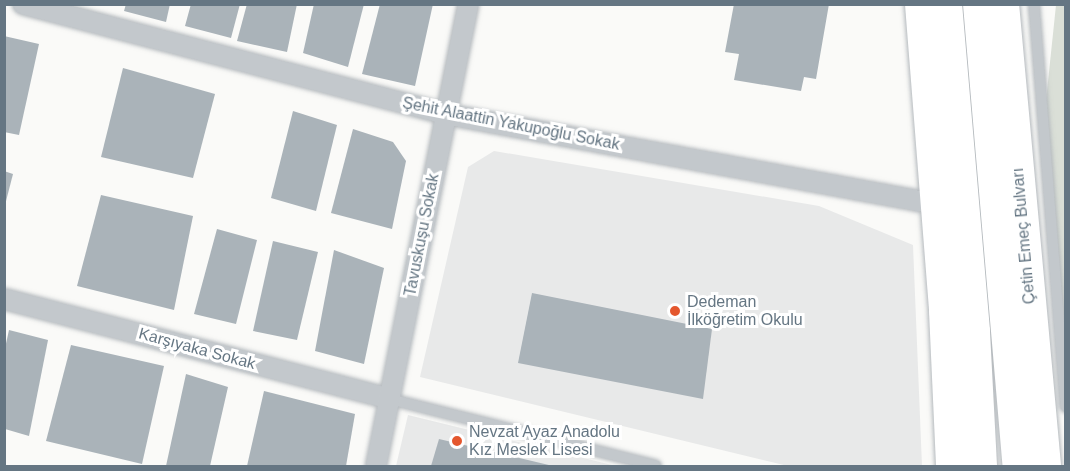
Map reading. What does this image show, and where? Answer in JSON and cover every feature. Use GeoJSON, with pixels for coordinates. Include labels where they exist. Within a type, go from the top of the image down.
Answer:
{"type":"FeatureCollection","features":[{"type":"Feature","properties":{"kind":"main road"},"geometry":{"type":"LineString","coordinates":[[921,4],[934,204],[945,311],[952,466]]}},
{"type":"Feature","properties":{"kind":"main road"},"geometry":{"type":"LineString","coordinates":[[946,4],[974,332],[981,466]]}},
{"type":"Feature","properties":{"kind":"main road","name":"Çetin Emeç Bulvarı"},"geometry":{"type":"LineString","coordinates":[[979,4],[1019,466]]}},
{"type":"Feature","properties":{"kind":"main road","name":"Çetin Emeç Bulvarı"},"geometry":{"type":"LineString","coordinates":[[1003,4],[1045,466]]}},
{"type":"Feature","properties":{"kind":"street","name":"Şehit Alaattin Yakupoğlu Sokak"},"geometry":{"type":"LineString","coordinates":[[23,4],[445,114],[934,204]]}},
{"type":"Feature","properties":{"kind":"street","name":"Tavuskuşu Sokak"},"geometry":{"type":"LineString","coordinates":[[376,466],[468,4]]}},
{"type":"Feature","properties":{"kind":"street","name":"Karşıyaka Sokak"},"geometry":{"type":"LineString","coordinates":[[4,298],[390,399]]}},
{"type":"Feature","properties":{"kind":"lane"},"geometry":{"type":"LineString","coordinates":[[1034,4],[1065,407]]}},
{"type":"Feature","properties":{"kind":"lane"},"geometry":{"type":"LineString","coordinates":[[390,399],[656,466]]}},
{"type":"Feature","properties":{"kind":"shaded area"},"geometry":{"type":"Polygon","coordinates":[[[1056,5],[1065,5],[1065,407],[1042,139],[1056,5]]]}},
{"type":"Feature","properties":{"kind":"shaded area","name":"Dedeman İlköğretim Okulu"},"geometry":{"type":"Polygon","coordinates":[[[494,151],[819,206],[913,245],[922,466],[788,466],[420,377],[468,167],[494,151]]]}},
{"type":"Feature","properties":{"kind":"shaded area","name":"Nevzat Ayaz Anadolu Kız Meslek Lisesi"},"geometry":{"type":"Polygon","coordinates":[[[408,415],[616,466],[396,466],[408,415]]]}},
{"type":"Feature","properties":{"kind":"building"},"geometry":{"type":"Polygon","coordinates":[[[126,4],[170,4],[166,22],[124,11],[126,4]]]}},
{"type":"Feature","properties":{"kind":"building"},"geometry":{"type":"Polygon","coordinates":[[[191,4],[240,4],[231,38],[185,26],[191,4]]]}},
{"type":"Feature","properties":{"kind":"building"},"geometry":{"type":"Polygon","coordinates":[[[247,4],[297,4],[287,52],[237,41],[247,4]]]}},
{"type":"Feature","properties":{"kind":"building"},"geometry":{"type":"Polygon","coordinates":[[[314,4],[364,4],[348,67],[303,53],[314,4]]]}},
{"type":"Feature","properties":{"kind":"building"},"geometry":{"type":"Polygon","coordinates":[[[380,4],[433,4],[415,86],[362,74],[380,4]]]}},
{"type":"Feature","properties":{"kind":"building"},"geometry":{"type":"Polygon","coordinates":[[[734,4],[829,4],[816,79],[804,77],[801,91],[734,80],[739,54],[725,52],[734,4]]]}},
{"type":"Feature","properties":{"kind":"building"},"geometry":{"type":"Polygon","coordinates":[[[4,36],[39,44],[19,135],[4,132],[4,36]]]}},
{"type":"Feature","properties":{"kind":"building"},"geometry":{"type":"Polygon","coordinates":[[[123,68],[215,94],[193,178],[101,157],[123,68]]]}},
{"type":"Feature","properties":{"kind":"building"},"geometry":{"type":"Polygon","coordinates":[[[293,111],[337,125],[316,211],[271,198],[293,111]]]}},
{"type":"Feature","properties":{"kind":"building"},"geometry":{"type":"Polygon","coordinates":[[[353,129],[393,142],[406,161],[392,229],[331,213],[353,129]]]}},
{"type":"Feature","properties":{"kind":"building"},"geometry":{"type":"Polygon","coordinates":[[[4,171],[13,174],[5,205],[4,205],[4,171]]]}},
{"type":"Feature","properties":{"kind":"building"},"geometry":{"type":"Polygon","coordinates":[[[101,195],[193,216],[174,310],[77,286],[101,195]]]}},
{"type":"Feature","properties":{"kind":"building"},"geometry":{"type":"Polygon","coordinates":[[[217,229],[257,240],[236,324],[194,314],[217,229]]]}},
{"type":"Feature","properties":{"kind":"building"},"geometry":{"type":"Polygon","coordinates":[[[273,241],[318,252],[297,340],[253,331],[273,241]]]}},
{"type":"Feature","properties":{"kind":"building"},"geometry":{"type":"Polygon","coordinates":[[[334,250],[384,268],[364,364],[315,351],[334,250]]]}},
{"type":"Feature","properties":{"kind":"building","name":"Dedeman İlköğretim Okulu"},"geometry":{"type":"Polygon","coordinates":[[[532,293],[712,329],[703,399],[518,363],[532,293]]]}},
{"type":"Feature","properties":{"kind":"building"},"geometry":{"type":"Polygon","coordinates":[[[9,330],[48,340],[29,436],[5,429],[5,348],[9,330]]]}},
{"type":"Feature","properties":{"kind":"building"},"geometry":{"type":"Polygon","coordinates":[[[71,345],[164,366],[142,464],[46,441],[71,345]]]}},
{"type":"Feature","properties":{"kind":"building"},"geometry":{"type":"Polygon","coordinates":[[[186,374],[228,387],[210,466],[166,466],[186,374]]]}},
{"type":"Feature","properties":{"kind":"building"},"geometry":{"type":"Polygon","coordinates":[[[264,391],[355,414],[346,466],[247,466],[264,391]]]}},
{"type":"Feature","properties":{"kind":"building"},"geometry":{"type":"Polygon","coordinates":[[[439,439],[553,466],[431,466],[439,439]]]}},
{"type":"Feature","properties":{"kind":"place","name":"Dedeman İlköğretim Okulu"},"geometry":{"type":"Point","coordinates":[675,311]}},
{"type":"Feature","properties":{"kind":"place","name":"Nevzat Ayaz Anadolu Kız Meslek Lisesi"},"geometry":{"type":"Point","coordinates":[457,441]}}]}
